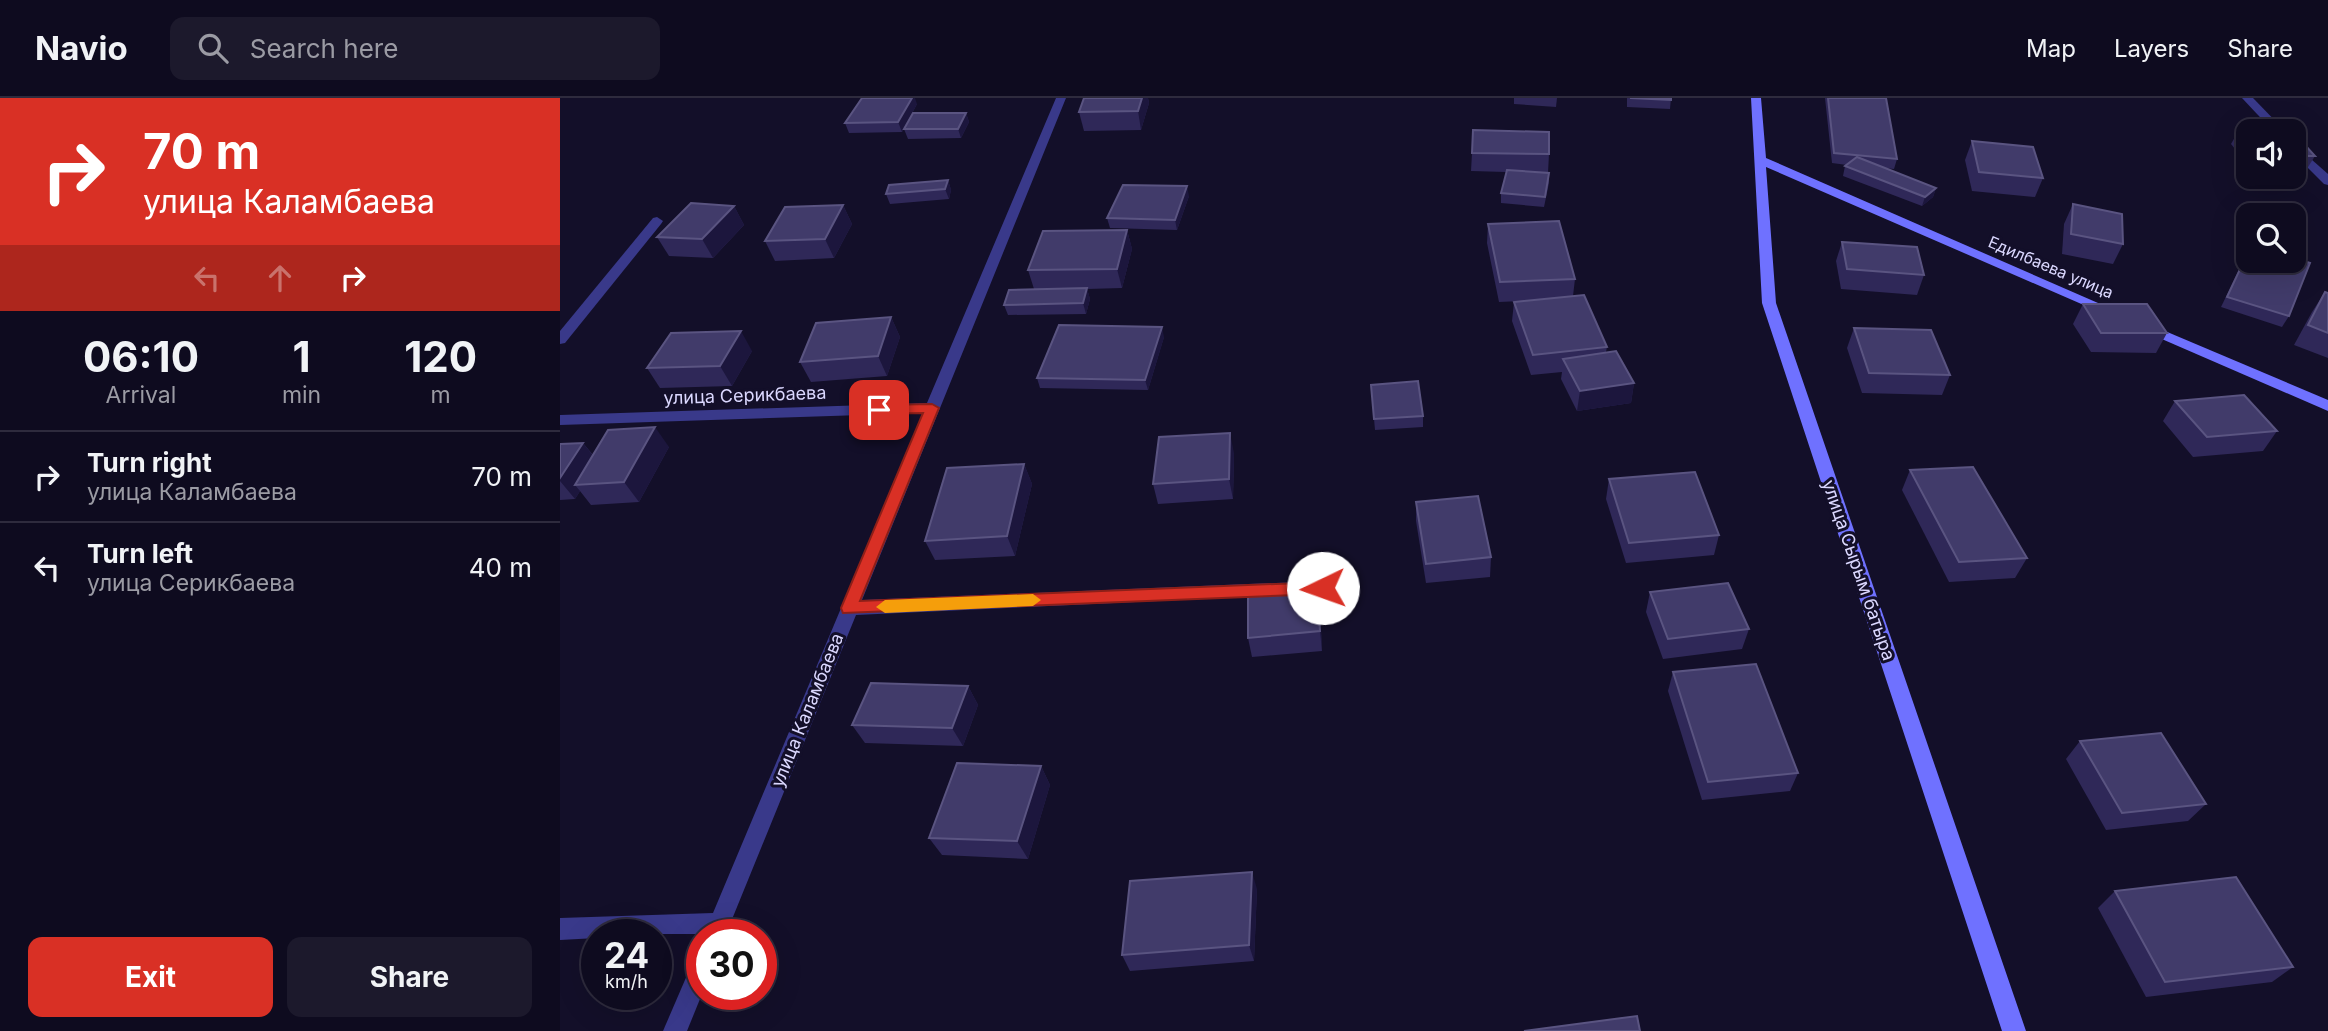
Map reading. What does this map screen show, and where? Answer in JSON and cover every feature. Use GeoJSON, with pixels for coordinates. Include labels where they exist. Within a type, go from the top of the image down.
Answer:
{"type":"FeatureCollection","features":[{"type":"Feature","properties":{"kind":"street","name":"улица Каламбаева"},"geometry":{"type":"LineString","coordinates":[[722,919],[1061,98]]}},
{"type":"Feature","properties":{"kind":"street","name":"улица Сырым батыра"},"geometry":{"type":"LineString","coordinates":[[1756,98],[1769,303],[2014,1031]]}},
{"type":"Feature","properties":{"kind":"street"},"geometry":{"type":"LineString","coordinates":[[2247,98],[2267,119]]}},
{"type":"Feature","properties":{"kind":"street"},"geometry":{"type":"LineString","coordinates":[[2306,158],[2328,181]]}},
{"type":"Feature","properties":{"kind":"street","name":"Едилбаева улица"},"geometry":{"type":"LineString","coordinates":[[1760,160],[2328,405]]}},
{"type":"Feature","properties":{"kind":"street"},"geometry":{"type":"LineString","coordinates":[[560,340],[657,222]]}},
{"type":"Feature","properties":{"kind":"street","name":"улица Серикбаева"},"geometry":{"type":"LineString","coordinates":[[560,420],[932,408]]}},
{"type":"Feature","properties":{"kind":"street"},"geometry":{"type":"LineString","coordinates":[[849,608],[1323,588]]}},
{"type":"Feature","properties":{"kind":"street"},"geometry":{"type":"LineString","coordinates":[[560,929],[686,929]]}},
{"type":"Feature","properties":{"kind":"street"},"geometry":{"type":"LineString","coordinates":[[675,1031],[686,1005]]}},
{"type":"Feature","properties":{"kind":"building"},"geometry":{"type":"Polygon","coordinates":[[[862,98],[912,98],[898,122],[845,123],[862,98]]]}},
{"type":"Feature","properties":{"kind":"building"},"geometry":{"type":"Polygon","coordinates":[[[1084,98],[1142,98],[1138,111],[1079,112],[1084,98]]]}},
{"type":"Feature","properties":{"kind":"building"},"geometry":{"type":"Polygon","coordinates":[[[1630,98],[1671,98],[1671,100],[1630,98]]]}},
{"type":"Feature","properties":{"kind":"building"},"geometry":{"type":"Polygon","coordinates":[[[1828,98],[1886,98],[1897,159],[1834,153],[1828,98]]]}},
{"type":"Feature","properties":{"kind":"building"},"geometry":{"type":"Polygon","coordinates":[[[913,113],[966,113],[958,129],[904,129],[913,113]]]}},
{"type":"Feature","properties":{"kind":"building"},"geometry":{"type":"Polygon","coordinates":[[[1473,130],[1549,132],[1549,154],[1472,153],[1473,130]]]}},
{"type":"Feature","properties":{"kind":"building"},"geometry":{"type":"Polygon","coordinates":[[[1972,141],[2033,147],[2043,178],[1979,172],[1972,141]]]}},
{"type":"Feature","properties":{"kind":"building"},"geometry":{"type":"Polygon","coordinates":[[[2306,146],[2315,156],[2306,156],[2306,146]]]}},
{"type":"Feature","properties":{"kind":"building"},"geometry":{"type":"Polygon","coordinates":[[[1857,157],[1936,188],[1925,197],[1845,166],[1857,157]]]}},
{"type":"Feature","properties":{"kind":"building"},"geometry":{"type":"Polygon","coordinates":[[[1507,170],[1549,173],[1545,197],[1501,193],[1507,170]]]}},
{"type":"Feature","properties":{"kind":"building"},"geometry":{"type":"Polygon","coordinates":[[[948,180],[945,189],[886,194],[889,185],[948,180]]]}},
{"type":"Feature","properties":{"kind":"building"},"geometry":{"type":"Polygon","coordinates":[[[1123,185],[1187,186],[1175,220],[1107,218],[1123,185]]]}},
{"type":"Feature","properties":{"kind":"building"},"geometry":{"type":"Polygon","coordinates":[[[691,203],[734,206],[702,239],[657,237],[691,203]]]}},
{"type":"Feature","properties":{"kind":"building"},"geometry":{"type":"Polygon","coordinates":[[[2073,204],[2122,214],[2123,244],[2071,234],[2073,204]]]}},
{"type":"Feature","properties":{"kind":"building"},"geometry":{"type":"Polygon","coordinates":[[[843,205],[825,239],[765,241],[785,207],[843,205]]]}},
{"type":"Feature","properties":{"kind":"building"},"geometry":{"type":"Polygon","coordinates":[[[1559,221],[1575,279],[1500,282],[1488,224],[1559,221]]]}},
{"type":"Feature","properties":{"kind":"building"},"geometry":{"type":"Polygon","coordinates":[[[1127,230],[1117,269],[1028,270],[1043,231],[1127,230]]]}},
{"type":"Feature","properties":{"kind":"building"},"geometry":{"type":"Polygon","coordinates":[[[1842,242],[1917,247],[1924,275],[1847,269],[1842,242]]]}},
{"type":"Feature","properties":{"kind":"building"},"geometry":{"type":"Polygon","coordinates":[[[2306,262],[2310,263],[2289,316],[2227,297],[2238,273],[2306,273],[2306,262]]]}},
{"type":"Feature","properties":{"kind":"building"},"geometry":{"type":"Polygon","coordinates":[[[1087,288],[1083,303],[1004,305],[1009,290],[1087,288]]]}},
{"type":"Feature","properties":{"kind":"building"},"geometry":{"type":"Polygon","coordinates":[[[2325,292],[2328,293],[2328,333],[2308,325],[2325,292]]]}},
{"type":"Feature","properties":{"kind":"building"},"geometry":{"type":"Polygon","coordinates":[[[1584,295],[1607,347],[1533,355],[1514,302],[1584,295]]]}},
{"type":"Feature","properties":{"kind":"building"},"geometry":{"type":"Polygon","coordinates":[[[2083,304],[2147,304],[2167,333],[2101,333],[2083,304]]]}},
{"type":"Feature","properties":{"kind":"building"},"geometry":{"type":"Polygon","coordinates":[[[891,317],[878,356],[800,362],[816,323],[891,317]]]}},
{"type":"Feature","properties":{"kind":"building"},"geometry":{"type":"Polygon","coordinates":[[[1059,325],[1162,327],[1145,380],[1037,378],[1059,325]]]}},
{"type":"Feature","properties":{"kind":"building"},"geometry":{"type":"Polygon","coordinates":[[[1854,328],[1931,330],[1950,375],[1869,373],[1854,328]]]}},
{"type":"Feature","properties":{"kind":"building"},"geometry":{"type":"Polygon","coordinates":[[[741,331],[720,366],[647,368],[671,333],[741,331]]]}},
{"type":"Feature","properties":{"kind":"building"},"geometry":{"type":"Polygon","coordinates":[[[1616,351],[1634,383],[1580,391],[1563,359],[1616,351]]]}},
{"type":"Feature","properties":{"kind":"building"},"geometry":{"type":"Polygon","coordinates":[[[1418,381],[1423,416],[1374,419],[1371,385],[1418,381]]]}},
{"type":"Feature","properties":{"kind":"building"},"geometry":{"type":"Polygon","coordinates":[[[2244,395],[2277,431],[2207,437],[2175,401],[2244,395]]]}},
{"type":"Feature","properties":{"kind":"building"},"geometry":{"type":"Polygon","coordinates":[[[655,427],[624,482],[575,485],[608,430],[655,427]]]}},
{"type":"Feature","properties":{"kind":"building"},"geometry":{"type":"Polygon","coordinates":[[[1230,433],[1229,479],[1153,484],[1159,437],[1230,433]]]}},
{"type":"Feature","properties":{"kind":"building"},"geometry":{"type":"Polygon","coordinates":[[[583,443],[560,478],[560,444],[583,443]]]}},
{"type":"Feature","properties":{"kind":"building"},"geometry":{"type":"Polygon","coordinates":[[[1024,464],[1007,536],[925,541],[947,468],[1024,464]]]}},
{"type":"Feature","properties":{"kind":"building"},"geometry":{"type":"Polygon","coordinates":[[[1973,467],[2027,558],[1959,562],[1910,470],[1973,467]]]}},
{"type":"Feature","properties":{"kind":"building"},"geometry":{"type":"Polygon","coordinates":[[[1695,472],[1719,535],[1629,543],[1609,479],[1695,472]]]}},
{"type":"Feature","properties":{"kind":"building"},"geometry":{"type":"Polygon","coordinates":[[[1478,496],[1491,557],[1426,564],[1416,502],[1478,496]]]}},
{"type":"Feature","properties":{"kind":"building"},"geometry":{"type":"Polygon","coordinates":[[[1728,583],[1749,629],[1668,639],[1650,592],[1728,583]]]}},
{"type":"Feature","properties":{"kind":"building"},"geometry":{"type":"Polygon","coordinates":[[[1317,589],[1320,631],[1248,638],[1248,595],[1317,589]]]}},
{"type":"Feature","properties":{"kind":"building"},"geometry":{"type":"Polygon","coordinates":[[[1756,664],[1798,773],[1708,782],[1673,672],[1756,664]]]}},
{"type":"Feature","properties":{"kind":"building"},"geometry":{"type":"Polygon","coordinates":[[[871,683],[968,686],[952,728],[852,725],[871,683]]]}},
{"type":"Feature","properties":{"kind":"building"},"geometry":{"type":"Polygon","coordinates":[[[2161,733],[2206,804],[2122,813],[2080,741],[2161,733]]]}},
{"type":"Feature","properties":{"kind":"building"},"geometry":{"type":"Polygon","coordinates":[[[957,763],[1041,766],[1017,841],[929,838],[957,763]]]}},
{"type":"Feature","properties":{"kind":"building"},"geometry":{"type":"Polygon","coordinates":[[[1252,872],[1249,945],[1122,955],[1130,881],[1252,872]]]}},
{"type":"Feature","properties":{"kind":"building"},"geometry":{"type":"Polygon","coordinates":[[[2236,877],[2293,967],[2165,982],[2115,891],[2236,877]]]}},
{"type":"Feature","properties":{"kind":"building"},"geometry":{"type":"Polygon","coordinates":[[[1637,1016],[1640,1031],[1524,1031],[1637,1016]]]}},
{"type":"Feature","properties":{"kind":"slow traffic"},"geometry":{"type":"LineString","coordinates":[[885,607],[1033,600]]}},
{"type":"Feature","properties":{"kind":"route"},"geometry":{"type":"LineString","coordinates":[[879,410],[932,408],[849,608],[1323,588]]}}]}
